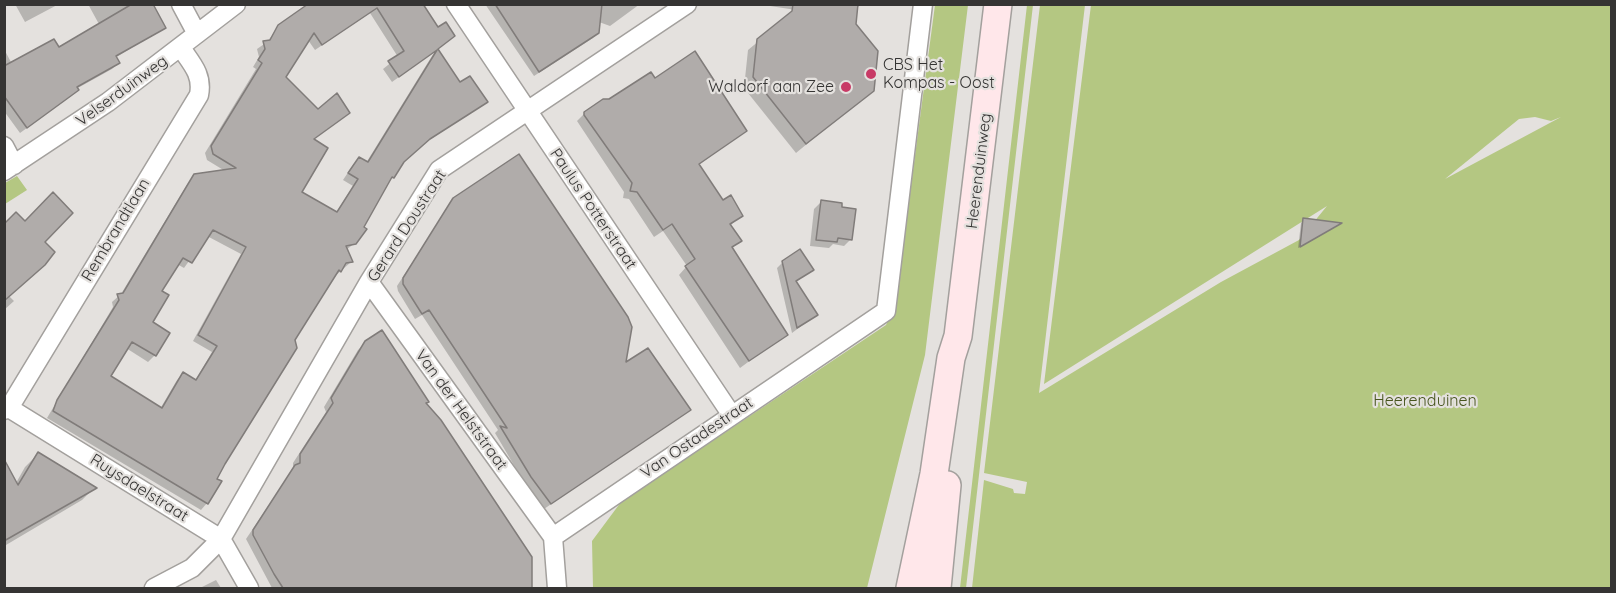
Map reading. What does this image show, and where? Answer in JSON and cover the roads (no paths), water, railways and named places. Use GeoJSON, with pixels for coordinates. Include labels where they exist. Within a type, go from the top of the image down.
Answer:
{"type":"FeatureCollection","features":[{"type":"Feature","properties":{"kind":"main road","name":"Heerenduinweg"},"geometry":{"type":"LineString","coordinates":[[910,588],[934,474],[951,358],[958,336],[998,4]]}},
{"type":"Feature","properties":{"kind":"main road","name":"Heerenduinweg"},"geometry":{"type":"LineString","coordinates":[[937,588],[961,358],[958,336]]}},
{"type":"Feature","properties":{"kind":"street"},"geometry":{"type":"LineString","coordinates":[[181,4],[197,34]]}},
{"type":"Feature","properties":{"kind":"street","name":"Velserduinweg"},"geometry":{"type":"LineString","coordinates":[[9,168],[108,102],[236,4]]}},
{"type":"Feature","properties":{"kind":"street","name":"Paulus Potterstraat"},"geometry":{"type":"LineString","coordinates":[[456,4],[731,414]]}},
{"type":"Feature","properties":{"kind":"street","name":"Gerard Doustraat"},"geometry":{"type":"LineString","coordinates":[[154,588],[192,568],[221,538],[369,282],[439,170],[687,4]]}},
{"type":"Feature","properties":{"kind":"street","name":"Van Ostadestraat"},"geometry":{"type":"LineString","coordinates":[[553,537],[731,414],[886,311],[922,4]]}},
{"type":"Feature","properties":{"kind":"street","name":"Rembrandtlaan"},"geometry":{"type":"LineString","coordinates":[[7,409],[199,95],[202,83],[198,72],[181,48]]}},
{"type":"Feature","properties":{"kind":"street"},"geometry":{"type":"LineString","coordinates":[[4,146],[9,168]]}},
{"type":"Feature","properties":{"kind":"street","name":"Van der Helststraat"},"geometry":{"type":"LineString","coordinates":[[369,282],[553,537]]}},
{"type":"Feature","properties":{"kind":"street","name":"Ruysdaelstraat"},"geometry":{"type":"LineString","coordinates":[[7,409],[221,538],[249,588]]}},
{"type":"Feature","properties":{"kind":"street"},"geometry":{"type":"LineString","coordinates":[[553,537],[557,588]]}},
{"type":"Feature","properties":{"kind":"place","name":"CBS Het Kompas - Oost"},"geometry":{"type":"Point","coordinates":[871,74]}},
{"type":"Feature","properties":{"kind":"place","name":"Waldorf aan Zee"},"geometry":{"type":"Point","coordinates":[846,87]}},
{"type":"Feature","properties":{"kind":"park label","name":"Heerenduinen"},"geometry":{"type":"Point","coordinates":[1425,401]}}]}
